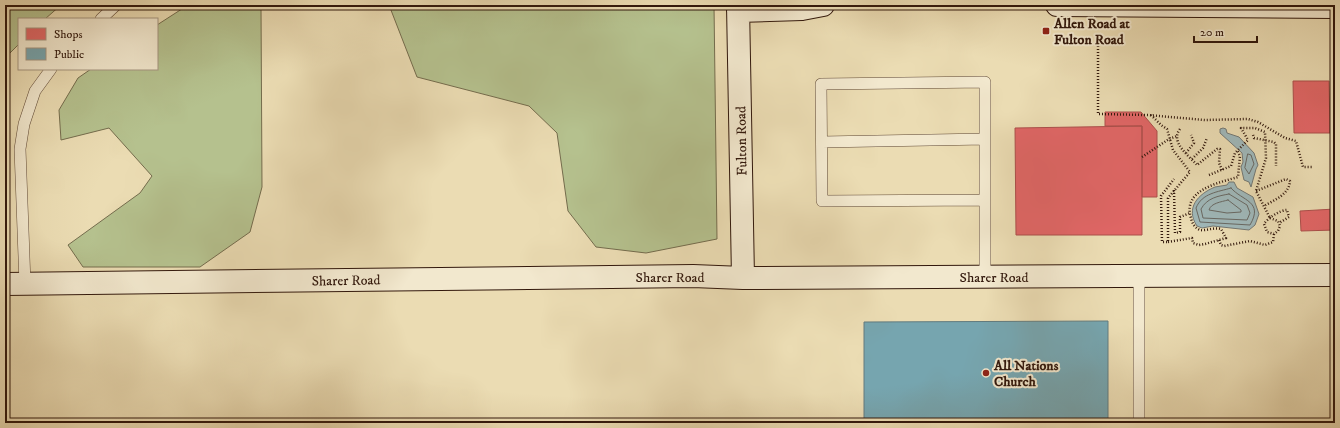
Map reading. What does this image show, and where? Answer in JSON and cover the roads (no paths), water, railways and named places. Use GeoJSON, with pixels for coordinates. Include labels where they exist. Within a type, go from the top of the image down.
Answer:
{"type":"FeatureCollection","features":[{"type":"Feature","properties":{"kind":"street"},"geometry":{"type":"LineString","coordinates":[[738,8],[802,9],[823,5]]}},
{"type":"Feature","properties":{"kind":"street"},"geometry":{"type":"LineString","coordinates":[[1057,5],[1334,7]]}},
{"type":"Feature","properties":{"kind":"street","name":"Fulton Road"},"geometry":{"type":"LineString","coordinates":[[738,8],[743,278]]}},
{"type":"Feature","properties":{"kind":"street","name":"Sharer Road"},"geometry":{"type":"LineString","coordinates":[[15,284],[669,277],[1139,277],[1335,275]]}},
{"type":"Feature","properties":{"kind":"lane"},"geometry":{"type":"LineString","coordinates":[[102,18],[116,5]]}},
{"type":"Feature","properties":{"kind":"lane"},"geometry":{"type":"LineString","coordinates":[[15,284],[20,149],[24,124],[36,90],[51,70]]}},
{"type":"Feature","properties":{"kind":"lane"},"geometry":{"type":"LineString","coordinates":[[985,200],[822,201],[821,84],[985,82],[985,139],[985,200],[985,277]]}},
{"type":"Feature","properties":{"kind":"lane"},"geometry":{"type":"LineString","coordinates":[[822,142],[985,139]]}},
{"type":"Feature","properties":{"kind":"lane"},"geometry":{"type":"LineString","coordinates":[[1139,277],[1139,423]]}},
{"type":"Feature","properties":{"kind":"water"},"geometry":{"type":"Polygon","coordinates":[[[1220,129],[1226,129],[1227,133],[1239,137],[1254,153],[1258,165],[1251,187],[1249,182],[1244,180],[1241,167],[1243,162],[1242,153],[1220,133],[1220,129]]]}},
{"type":"Feature","properties":{"kind":"water"},"geometry":{"type":"Polygon","coordinates":[[[1229,182],[1234,182],[1237,188],[1253,197],[1259,214],[1255,225],[1249,230],[1213,226],[1202,228],[1197,226],[1192,213],[1195,202],[1209,190],[1215,187],[1227,185],[1229,182]]]}},
{"type":"Feature","properties":{"kind":"place","name":"Allen Road at Fulton Road"},"geometry":{"type":"Point","coordinates":[1046,31]}},
{"type":"Feature","properties":{"kind":"place","name":"All Nations Church"},"geometry":{"type":"Point","coordinates":[986,373]}}]}
